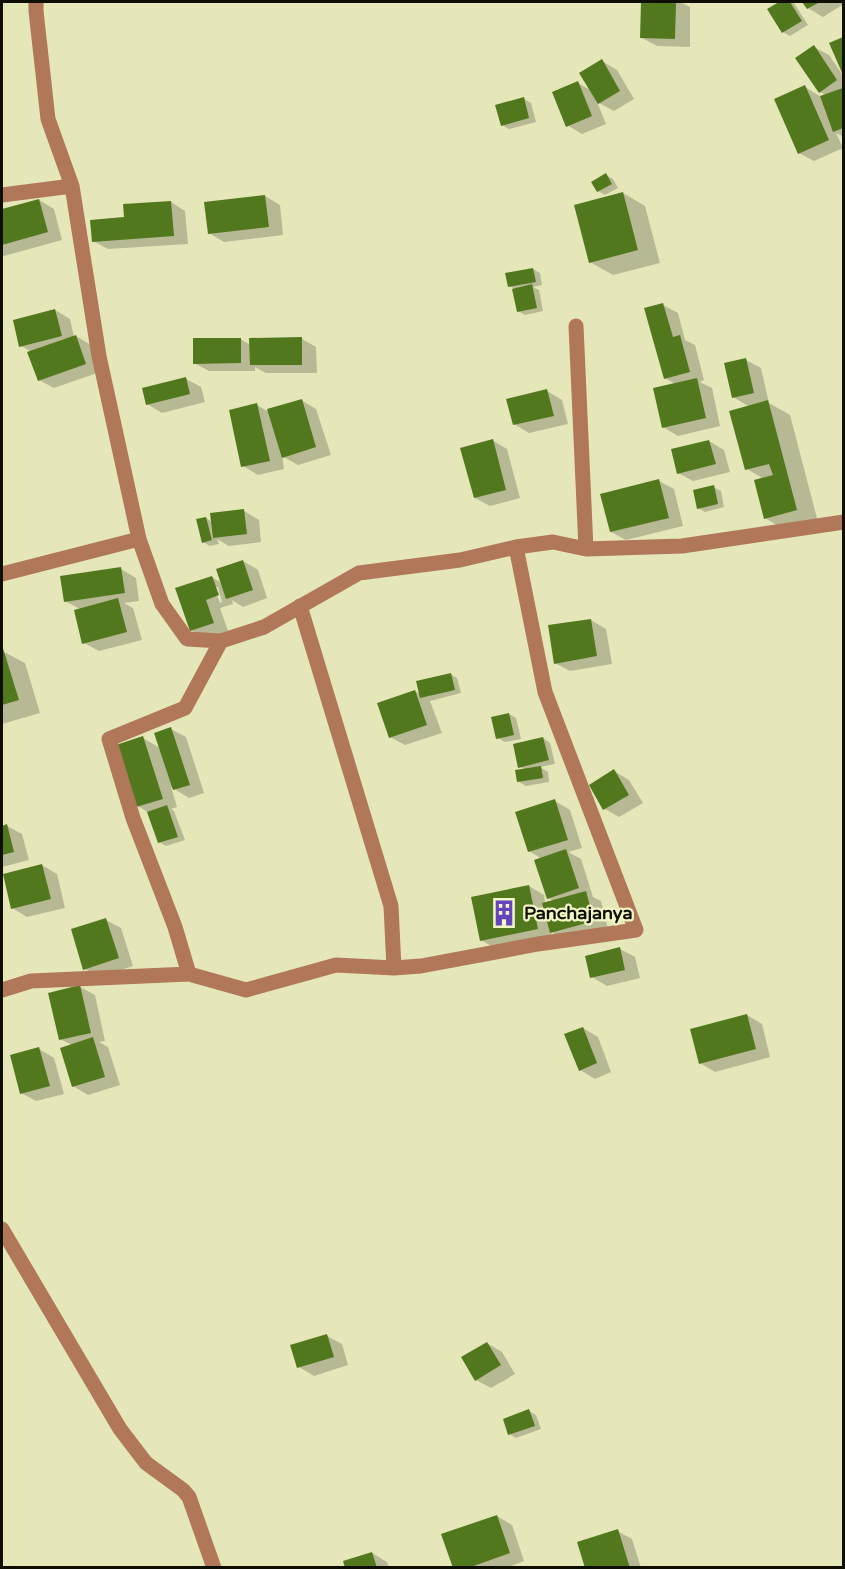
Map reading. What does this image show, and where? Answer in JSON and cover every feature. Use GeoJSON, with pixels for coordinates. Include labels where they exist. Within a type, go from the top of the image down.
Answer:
{"type":"FeatureCollection","features":[{"type":"Feature","properties":{"kind":"street"},"geometry":{"type":"LineString","coordinates":[[36,2],[48,119],[72,186],[99,356],[139,539],[162,604],[187,639],[221,641],[264,627],[359,573],[460,560],[516,547],[553,542],[586,549],[682,546],[843,522]]}},
{"type":"Feature","properties":{"kind":"street"},"geometry":{"type":"LineString","coordinates":[[2,195],[72,186]]}},
{"type":"Feature","properties":{"kind":"street"},"geometry":{"type":"LineString","coordinates":[[576,326],[586,549]]}},
{"type":"Feature","properties":{"kind":"street"},"geometry":{"type":"LineString","coordinates":[[2,574],[139,539]]}},
{"type":"Feature","properties":{"kind":"street"},"geometry":{"type":"LineString","coordinates":[[2,990],[31,981],[189,974],[246,990],[336,965],[394,968],[420,966],[538,944],[636,930],[545,692],[516,547]]}},
{"type":"Feature","properties":{"kind":"street"},"geometry":{"type":"LineString","coordinates":[[300,606],[391,906],[394,968]]}},
{"type":"Feature","properties":{"kind":"street"},"geometry":{"type":"LineString","coordinates":[[189,974],[175,927],[133,818],[109,739],[185,708],[221,641]]}},
{"type":"Feature","properties":{"kind":"street"},"geometry":{"type":"LineString","coordinates":[[2,1229],[120,1430],[146,1463],[189,1497],[214,1568]]}},
{"type":"Feature","properties":{"kind":"building"},"geometry":{"type":"Polygon","coordinates":[[[641,2],[676,2],[675,39],[640,38],[641,2]]]}},
{"type":"Feature","properties":{"kind":"building"},"geometry":{"type":"Polygon","coordinates":[[[779,2],[790,2],[802,21],[782,33],[767,9],[779,2]]]}},
{"type":"Feature","properties":{"kind":"building"},"geometry":{"type":"Polygon","coordinates":[[[802,2],[820,2],[807,9],[802,2]]]}},
{"type":"Feature","properties":{"kind":"building"},"geometry":{"type":"Polygon","coordinates":[[[843,37],[843,75],[829,43],[843,37]]]}},
{"type":"Feature","properties":{"kind":"building"},"geometry":{"type":"Polygon","coordinates":[[[814,45],[837,80],[819,93],[795,58],[814,45]]]}},
{"type":"Feature","properties":{"kind":"building"},"geometry":{"type":"Polygon","coordinates":[[[602,59],[620,91],[598,104],[579,73],[602,59]]]}},
{"type":"Feature","properties":{"kind":"building"},"geometry":{"type":"Polygon","coordinates":[[[578,81],[592,116],[566,127],[552,92],[578,81]]]}},
{"type":"Feature","properties":{"kind":"building"},"geometry":{"type":"Polygon","coordinates":[[[805,85],[829,140],[798,154],[774,99],[805,85]]]}},
{"type":"Feature","properties":{"kind":"building"},"geometry":{"type":"Polygon","coordinates":[[[843,88],[843,128],[833,132],[820,96],[843,88]]]}},
{"type":"Feature","properties":{"kind":"building"},"geometry":{"type":"Polygon","coordinates":[[[524,97],[529,118],[501,126],[495,105],[524,97]]]}},
{"type":"Feature","properties":{"kind":"building"},"geometry":{"type":"Polygon","coordinates":[[[606,173],[612,184],[597,192],[591,182],[606,173]]]}},
{"type":"Feature","properties":{"kind":"building"},"geometry":{"type":"Polygon","coordinates":[[[623,192],[638,250],[589,263],[574,205],[623,192]]]}},
{"type":"Feature","properties":{"kind":"building"},"geometry":{"type":"Polygon","coordinates":[[[265,195],[269,227],[208,234],[204,202],[265,195]]]}},
{"type":"Feature","properties":{"kind":"building"},"geometry":{"type":"Polygon","coordinates":[[[39,199],[48,232],[2,245],[2,209],[39,199]]]}},
{"type":"Feature","properties":{"kind":"building"},"geometry":{"type":"Polygon","coordinates":[[[171,201],[174,236],[92,242],[90,220],[124,217],[123,204],[171,201]]]}},
{"type":"Feature","properties":{"kind":"building"},"geometry":{"type":"Polygon","coordinates":[[[533,268],[536,282],[508,287],[505,273],[533,268]]]}},
{"type":"Feature","properties":{"kind":"building"},"geometry":{"type":"Polygon","coordinates":[[[532,284],[537,308],[517,312],[512,289],[532,284]]]}},
{"type":"Feature","properties":{"kind":"building"},"geometry":{"type":"Polygon","coordinates":[[[663,303],[673,337],[680,335],[690,372],[664,379],[644,308],[663,303]]]}},
{"type":"Feature","properties":{"kind":"building"},"geometry":{"type":"Polygon","coordinates":[[[55,309],[62,336],[19,347],[13,320],[55,309]]]}},
{"type":"Feature","properties":{"kind":"building"},"geometry":{"type":"Polygon","coordinates":[[[76,335],[86,364],[38,381],[27,352],[76,335]]]}},
{"type":"Feature","properties":{"kind":"building"},"geometry":{"type":"Polygon","coordinates":[[[302,337],[302,365],[250,365],[249,338],[302,337]]]}},
{"type":"Feature","properties":{"kind":"building"},"geometry":{"type":"Polygon","coordinates":[[[193,338],[241,338],[241,363],[193,364],[193,338]]]}},
{"type":"Feature","properties":{"kind":"building"},"geometry":{"type":"Polygon","coordinates":[[[746,358],[754,393],[732,398],[724,363],[746,358]]]}},
{"type":"Feature","properties":{"kind":"building"},"geometry":{"type":"Polygon","coordinates":[[[186,377],[190,394],[146,405],[142,388],[186,377]]]}},
{"type":"Feature","properties":{"kind":"building"},"geometry":{"type":"Polygon","coordinates":[[[697,378],[706,418],[662,428],[653,388],[697,378]]]}},
{"type":"Feature","properties":{"kind":"building"},"geometry":{"type":"Polygon","coordinates":[[[547,389],[554,416],[513,425],[506,399],[547,389]]]}},
{"type":"Feature","properties":{"kind":"building"},"geometry":{"type":"Polygon","coordinates":[[[302,399],[316,447],[282,458],[267,409],[302,399]]]}},
{"type":"Feature","properties":{"kind":"building"},"geometry":{"type":"Polygon","coordinates":[[[768,400],[797,510],[764,519],[754,480],[773,475],[769,464],[745,470],[729,411],[768,400]]]}},
{"type":"Feature","properties":{"kind":"building"},"geometry":{"type":"Polygon","coordinates":[[[257,403],[270,461],[241,467],[229,410],[257,403]]]}},
{"type":"Feature","properties":{"kind":"building"},"geometry":{"type":"Polygon","coordinates":[[[493,439],[506,490],[474,498],[460,448],[493,439]]]}},
{"type":"Feature","properties":{"kind":"building"},"geometry":{"type":"Polygon","coordinates":[[[709,440],[716,464],[677,474],[671,449],[709,440]]]}},
{"type":"Feature","properties":{"kind":"building"},"geometry":{"type":"Polygon","coordinates":[[[659,479],[669,518],[610,532],[600,494],[659,479]]]}},
{"type":"Feature","properties":{"kind":"building"},"geometry":{"type":"Polygon","coordinates":[[[714,485],[718,504],[697,509],[693,490],[714,485]]]}},
{"type":"Feature","properties":{"kind":"building"},"geometry":{"type":"Polygon","coordinates":[[[244,509],[247,534],[213,538],[210,513],[244,509]]]}},
{"type":"Feature","properties":{"kind":"building"},"geometry":{"type":"Polygon","coordinates":[[[206,517],[212,540],[202,543],[196,519],[206,517]]]}},
{"type":"Feature","properties":{"kind":"building"},"geometry":{"type":"Polygon","coordinates":[[[243,560],[253,590],[226,599],[216,569],[243,560]]]}},
{"type":"Feature","properties":{"kind":"building"},"geometry":{"type":"Polygon","coordinates":[[[121,567],[125,593],[64,602],[60,576],[121,567]]]}},
{"type":"Feature","properties":{"kind":"building"},"geometry":{"type":"Polygon","coordinates":[[[212,576],[219,595],[206,600],[214,623],[190,631],[175,588],[212,576]]]}},
{"type":"Feature","properties":{"kind":"building"},"geometry":{"type":"Polygon","coordinates":[[[118,598],[127,632],[82,644],[74,610],[118,598]]]}},
{"type":"Feature","properties":{"kind":"building"},"geometry":{"type":"Polygon","coordinates":[[[591,619],[597,656],[554,664],[548,625],[591,619]]]}},
{"type":"Feature","properties":{"kind":"building"},"geometry":{"type":"Polygon","coordinates":[[[2,645],[19,700],[2,705],[2,645]]]}},
{"type":"Feature","properties":{"kind":"building"},"geometry":{"type":"Polygon","coordinates":[[[451,673],[455,690],[420,698],[416,681],[451,673]]]}},
{"type":"Feature","properties":{"kind":"building"},"geometry":{"type":"Polygon","coordinates":[[[415,690],[427,725],[389,738],[377,703],[415,690]]]}},
{"type":"Feature","properties":{"kind":"building"},"geometry":{"type":"Polygon","coordinates":[[[509,713],[514,735],[496,739],[491,717],[509,713]]]}},
{"type":"Feature","properties":{"kind":"building"},"geometry":{"type":"Polygon","coordinates":[[[171,727],[190,785],[173,790],[154,733],[171,727]]]}},
{"type":"Feature","properties":{"kind":"building"},"geometry":{"type":"Polygon","coordinates":[[[143,736],[163,799],[136,807],[116,745],[143,736]]]}},
{"type":"Feature","properties":{"kind":"building"},"geometry":{"type":"Polygon","coordinates":[[[543,737],[549,760],[518,768],[513,744],[543,737]]]}},
{"type":"Feature","properties":{"kind":"building"},"geometry":{"type":"Polygon","coordinates":[[[541,766],[543,778],[517,782],[515,770],[541,766]]]}},
{"type":"Feature","properties":{"kind":"building"},"geometry":{"type":"Polygon","coordinates":[[[614,769],[629,795],[603,810],[589,785],[614,769]]]}},
{"type":"Feature","properties":{"kind":"building"},"geometry":{"type":"Polygon","coordinates":[[[555,799],[568,840],[528,852],[515,812],[555,799]]]}},
{"type":"Feature","properties":{"kind":"building"},"geometry":{"type":"Polygon","coordinates":[[[167,805],[178,837],[158,843],[147,812],[167,805]]]}},
{"type":"Feature","properties":{"kind":"building"},"geometry":{"type":"Polygon","coordinates":[[[7,824],[14,852],[2,855],[2,826],[7,824]]]}},
{"type":"Feature","properties":{"kind":"building"},"geometry":{"type":"Polygon","coordinates":[[[566,849],[579,888],[547,899],[534,860],[566,849]]]}},
{"type":"Feature","properties":{"kind":"building"},"geometry":{"type":"Polygon","coordinates":[[[42,864],[51,899],[11,909],[3,874],[42,864]]]}},
{"type":"Feature","properties":{"kind":"building","name":"Panchajanya"},"geometry":{"type":"Polygon","coordinates":[[[529,885],[538,929],[480,941],[471,897],[529,885]]]}},
{"type":"Feature","properties":{"kind":"building"},"geometry":{"type":"Polygon","coordinates":[[[586,891],[594,921],[550,933],[542,903],[586,891]]]}},
{"type":"Feature","properties":{"kind":"building"},"geometry":{"type":"Polygon","coordinates":[[[106,918],[119,958],[83,970],[71,929],[106,918]]]}},
{"type":"Feature","properties":{"kind":"building"},"geometry":{"type":"Polygon","coordinates":[[[620,947],[625,970],[590,978],[585,956],[620,947]]]}},
{"type":"Feature","properties":{"kind":"building"},"geometry":{"type":"Polygon","coordinates":[[[80,985],[91,1033],[59,1040],[48,993],[80,985]]]}},
{"type":"Feature","properties":{"kind":"building"},"geometry":{"type":"Polygon","coordinates":[[[747,1014],[756,1049],[699,1064],[690,1029],[747,1014]]]}},
{"type":"Feature","properties":{"kind":"building"},"geometry":{"type":"Polygon","coordinates":[[[583,1027],[597,1063],[579,1071],[564,1034],[583,1027]]]}},
{"type":"Feature","properties":{"kind":"building"},"geometry":{"type":"Polygon","coordinates":[[[93,1037],[105,1077],[72,1087],[60,1048],[93,1037]]]}},
{"type":"Feature","properties":{"kind":"building"},"geometry":{"type":"Polygon","coordinates":[[[39,1047],[50,1086],[20,1094],[10,1055],[39,1047]]]}},
{"type":"Feature","properties":{"kind":"building"},"geometry":{"type":"Polygon","coordinates":[[[327,1334],[334,1357],[297,1368],[290,1345],[327,1334]]]}},
{"type":"Feature","properties":{"kind":"building"},"geometry":{"type":"Polygon","coordinates":[[[487,1342],[501,1365],[475,1381],[461,1357],[487,1342]]]}},
{"type":"Feature","properties":{"kind":"building"},"geometry":{"type":"Polygon","coordinates":[[[529,1409],[535,1426],[508,1435],[503,1419],[529,1409]]]}},
{"type":"Feature","properties":{"kind":"building"},"geometry":{"type":"Polygon","coordinates":[[[497,1515],[510,1553],[468,1568],[453,1568],[441,1534],[497,1515]]]}},
{"type":"Feature","properties":{"kind":"building"},"geometry":{"type":"Polygon","coordinates":[[[618,1529],[630,1568],[585,1568],[577,1542],[618,1529]]]}},
{"type":"Feature","properties":{"kind":"building"},"geometry":{"type":"Polygon","coordinates":[[[372,1552],[377,1568],[345,1568],[343,1561],[372,1552]]]}},
{"type":"Feature","properties":{"kind":"place","name":"Panchajanya"},"geometry":{"type":"Point","coordinates":[504,913]}}]}
